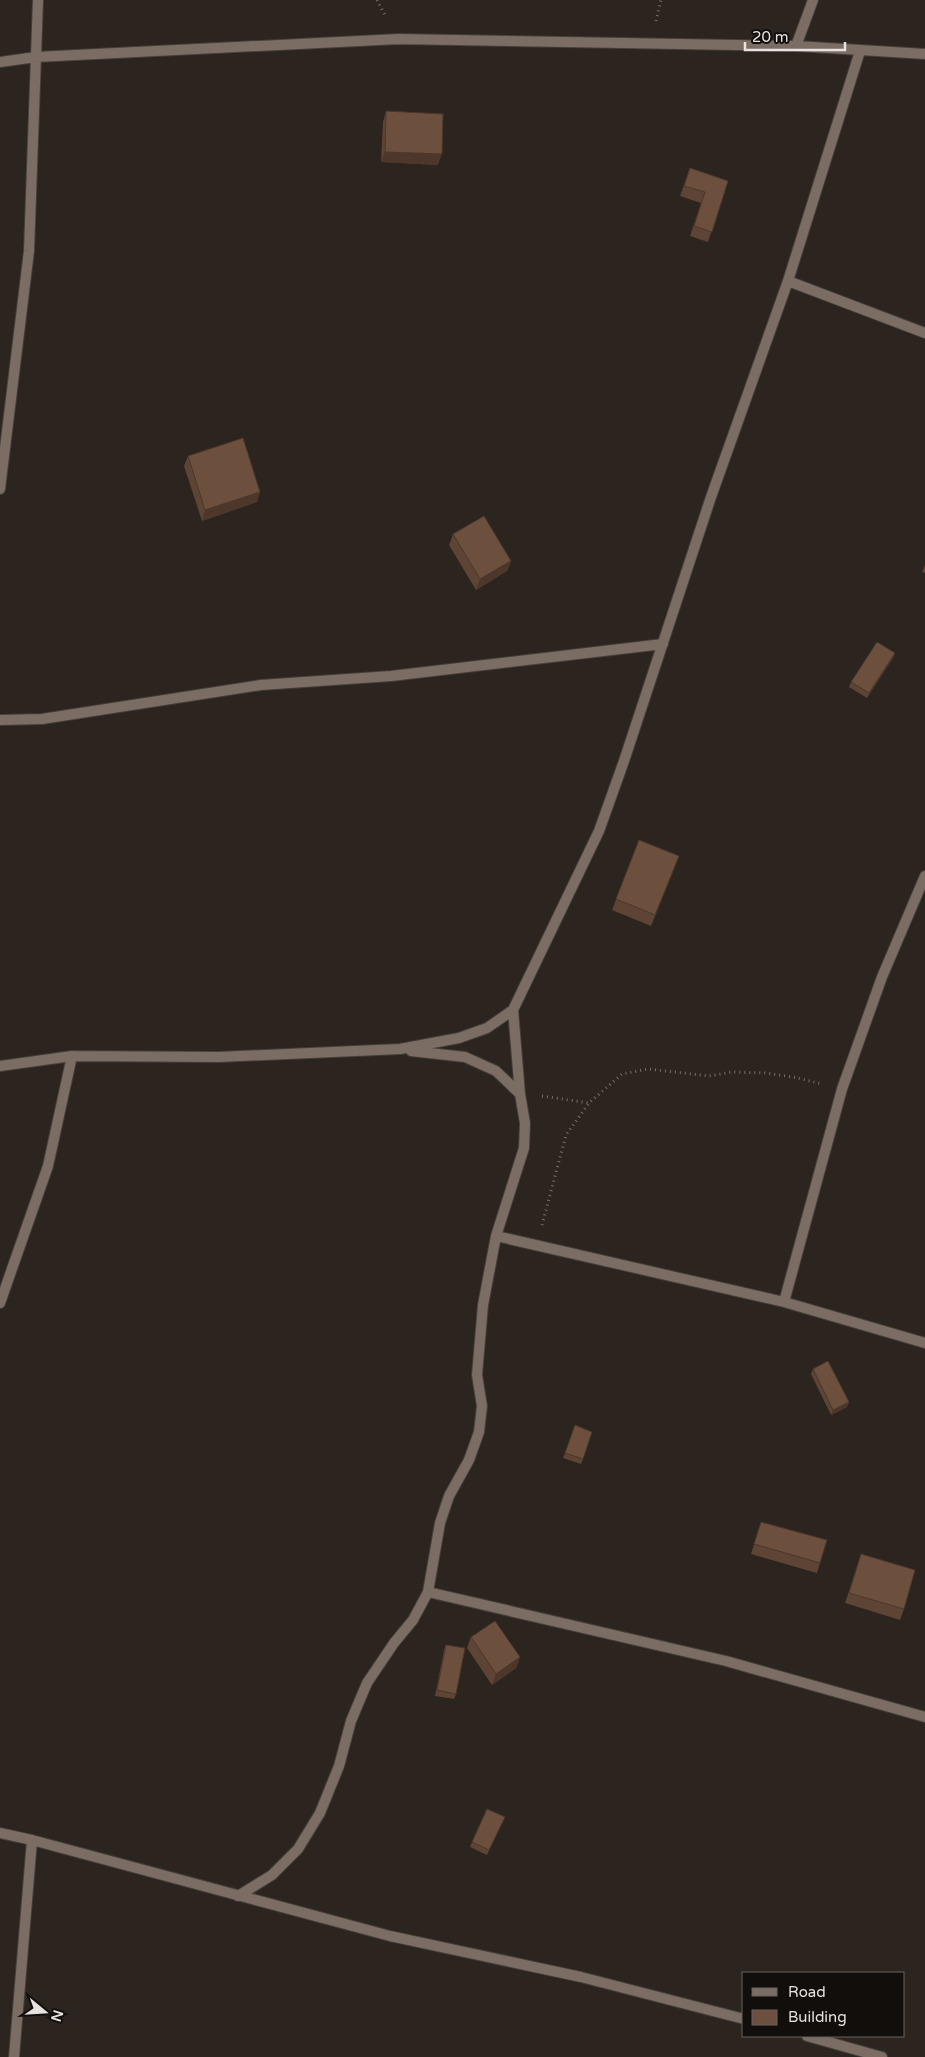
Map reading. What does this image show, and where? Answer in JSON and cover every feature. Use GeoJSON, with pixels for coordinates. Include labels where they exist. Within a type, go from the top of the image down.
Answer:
{"type":"FeatureCollection","features":[{"type":"Feature","properties":{"kind":"street"},"geometry":{"type":"LineString","coordinates":[[0,489],[29,251],[38,0]]}},
{"type":"Feature","properties":{"kind":"street"},"geometry":{"type":"LineString","coordinates":[[796,46],[813,0]]}},
{"type":"Feature","properties":{"kind":"street"},"geometry":{"type":"LineString","coordinates":[[0,62],[36,57],[398,39],[796,46],[925,54]]}},
{"type":"Feature","properties":{"kind":"street"},"geometry":{"type":"LineString","coordinates":[[0,1066],[72,1056],[219,1057],[400,1049],[459,1038],[487,1028],[513,1010],[599,832],[711,497],[788,280],[860,51]]}},
{"type":"Feature","properties":{"kind":"street"},"geometry":{"type":"LineString","coordinates":[[788,280],[925,333]]}},
{"type":"Feature","properties":{"kind":"street"},"geometry":{"type":"LineString","coordinates":[[0,720],[42,719],[261,685],[391,676],[663,644]]}},
{"type":"Feature","properties":{"kind":"street"},"geometry":{"type":"LineString","coordinates":[[784,1302],[842,1089],[882,977],[925,876]]}},
{"type":"Feature","properties":{"kind":"street"},"geometry":{"type":"LineString","coordinates":[[238,1896],[272,1875],[298,1849],[320,1813],[339,1766],[351,1721],[367,1683],[394,1643],[413,1620],[428,1592],[440,1523],[449,1496],[469,1460],[479,1432],[482,1406],[477,1375],[483,1304],[496,1236],[524,1148],[525,1123],[520,1094],[513,1010]]}},
{"type":"Feature","properties":{"kind":"street"},"geometry":{"type":"LineString","coordinates":[[400,1049],[465,1057],[496,1071],[520,1094]]}},
{"type":"Feature","properties":{"kind":"street"},"geometry":{"type":"LineString","coordinates":[[0,1303],[48,1166],[72,1056]]}},
{"type":"Feature","properties":{"kind":"street"},"geometry":{"type":"LineString","coordinates":[[496,1236],[784,1302],[925,1343]]}},
{"type":"Feature","properties":{"kind":"street"},"geometry":{"type":"LineString","coordinates":[[428,1592],[726,1661],[925,1717]]}},
{"type":"Feature","properties":{"kind":"street"},"geometry":{"type":"LineString","coordinates":[[0,1833],[390,1936],[581,1977],[742,2018]]}},
{"type":"Feature","properties":{"kind":"street"},"geometry":{"type":"LineString","coordinates":[[14,2057],[32,1840]]}},
{"type":"Feature","properties":{"kind":"street"},"geometry":{"type":"LineString","coordinates":[[811,2037],[882,2057]]}},
{"type":"Feature","properties":{"kind":"path"},"geometry":{"type":"LineString","coordinates":[[537,1244],[566,1134],[588,1102],[622,1074],[648,1069],[709,1076],[732,1072],[765,1073],[793,1077],[842,1089]]}},
{"type":"Feature","properties":{"kind":"path"},"geometry":{"type":"LineString","coordinates":[[520,1094],[588,1102]]}},
{"type":"Feature","properties":{"kind":"building"},"geometry":{"type":"Polygon","coordinates":[[[386,111],[443,114],[442,154],[385,152],[386,111]]]}},
{"type":"Feature","properties":{"kind":"building"},"geometry":{"type":"Polygon","coordinates":[[[690,168],[728,181],[712,232],[694,226],[705,192],[684,186],[690,168]]]}},
{"type":"Feature","properties":{"kind":"building"},"geometry":{"type":"Polygon","coordinates":[[[243,438],[260,492],[205,510],[188,456],[243,438]]]}},
{"type":"Feature","properties":{"kind":"building"},"geometry":{"type":"Polygon","coordinates":[[[484,516],[511,561],[480,579],[453,534],[484,516]]]}},
{"type":"Feature","properties":{"kind":"building"},"geometry":{"type":"Polygon","coordinates":[[[877,642],[895,653],[869,693],[851,682],[877,642]]]}},
{"type":"Feature","properties":{"kind":"building"},"geometry":{"type":"Polygon","coordinates":[[[639,840],[679,856],[655,915],[616,899],[639,840]]]}},
{"type":"Feature","properties":{"kind":"building"},"geometry":{"type":"Polygon","coordinates":[[[828,1361],[849,1402],[833,1410],[813,1369],[828,1361]]]}},
{"type":"Feature","properties":{"kind":"building"},"geometry":{"type":"Polygon","coordinates":[[[575,1425],[592,1432],[583,1459],[565,1453],[575,1425]]]}},
{"type":"Feature","properties":{"kind":"building"},"geometry":{"type":"Polygon","coordinates":[[[761,1522],[827,1540],[820,1563],[754,1544],[761,1522]]]}},
{"type":"Feature","properties":{"kind":"building"},"geometry":{"type":"Polygon","coordinates":[[[861,1554],[915,1570],[904,1609],[849,1593],[861,1554]]]}},
{"type":"Feature","properties":{"kind":"building"},"geometry":{"type":"Polygon","coordinates":[[[495,1621],[520,1657],[496,1674],[471,1637],[495,1621]]]}},
{"type":"Feature","properties":{"kind":"building"},"geometry":{"type":"Polygon","coordinates":[[[446,1645],[465,1648],[456,1694],[437,1690],[446,1645]]]}},
{"type":"Feature","properties":{"kind":"building"},"geometry":{"type":"Polygon","coordinates":[[[487,1809],[505,1817],[489,1850],[472,1842],[487,1809]]]}}]}
